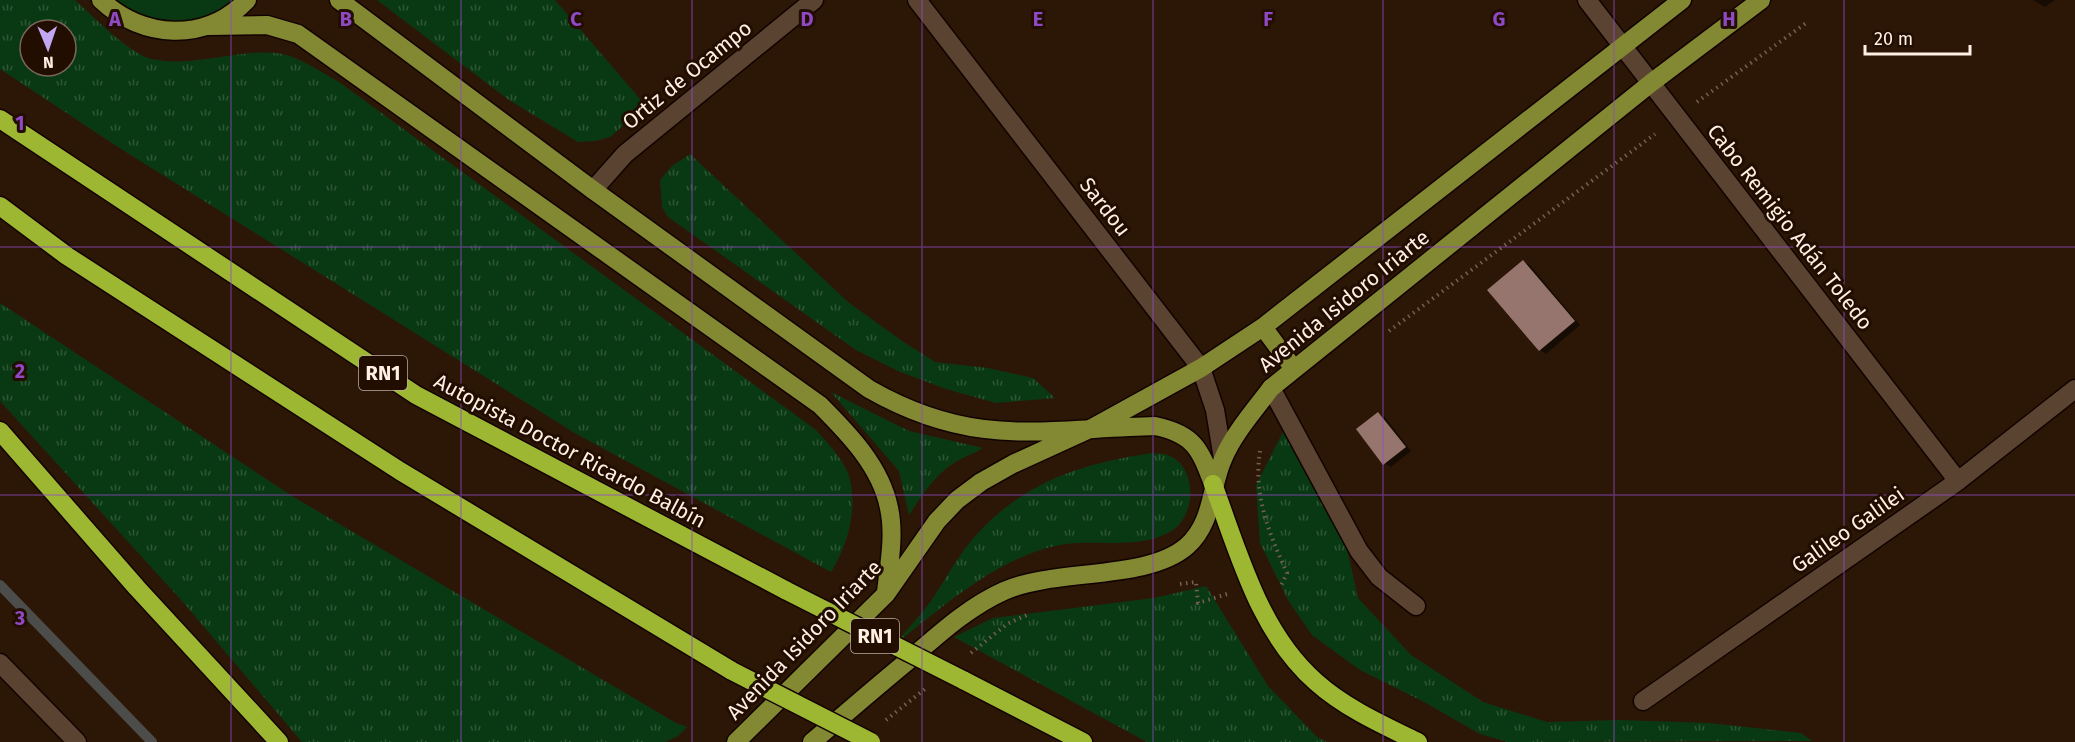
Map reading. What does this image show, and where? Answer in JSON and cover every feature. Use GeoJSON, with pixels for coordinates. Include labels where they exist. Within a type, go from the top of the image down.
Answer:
{"type":"FeatureCollection","features":[{"type":"Feature","properties":{"kind":"highway","name":"Autopista Doctor Ricardo Balbín"},"geometry":{"type":"LineString","coordinates":[[0,119],[416,395],[787,591],[1083,742]]}},
{"type":"Feature","properties":{"kind":"highway"},"geometry":{"type":"LineString","coordinates":[[0,206],[67,256],[400,471],[732,671],[874,735]]}},
{"type":"Feature","properties":{"kind":"highway"},"geometry":{"type":"LineString","coordinates":[[0,431],[137,588],[279,742]]}},
{"type":"Feature","properties":{"kind":"highway"},"geometry":{"type":"LineString","coordinates":[[1213,484],[1252,587],[1275,635],[1316,682],[1373,721],[1418,742]]}},
{"type":"Feature","properties":{"kind":"main road"},"geometry":{"type":"LineString","coordinates":[[101,0],[116,14],[145,28],[177,32],[209,26],[267,25],[298,34],[820,405],[857,446],[876,473],[889,508],[892,543],[886,594]]}},
{"type":"Feature","properties":{"kind":"main road"},"geometry":{"type":"LineString","coordinates":[[209,26],[237,10],[246,0]]}},
{"type":"Feature","properties":{"kind":"main road"},"geometry":{"type":"LineString","coordinates":[[339,0],[593,190],[869,389],[893,403],[950,424],[978,430],[1037,432],[1094,427],[1155,426],[1172,429],[1186,436],[1197,447],[1213,484]]}},
{"type":"Feature","properties":{"kind":"main road","name":"Avenida Isidoro Iriarte"},"geometry":{"type":"LineString","coordinates":[[736,742],[886,594],[937,521],[957,500],[1012,464],[1094,427],[1201,368],[1263,327],[1682,0]]}},
{"type":"Feature","properties":{"kind":"main road","name":"Avenida Isidoro Iriarte"},"geometry":{"type":"LineString","coordinates":[[812,742],[978,604],[1005,590],[1045,579],[1150,564],[1170,558],[1187,546],[1199,533],[1207,518],[1213,484],[1233,438],[1271,388],[1651,83],[1761,0]]}},
{"type":"Feature","properties":{"kind":"main road"},"geometry":{"type":"LineString","coordinates":[[1263,327],[1294,369]]}},
{"type":"Feature","properties":{"kind":"street","name":"Ortiz de Ocampo"},"geometry":{"type":"LineString","coordinates":[[593,190],[625,154],[814,0]]}},
{"type":"Feature","properties":{"kind":"street","name":"Sardou"},"geometry":{"type":"LineString","coordinates":[[917,0],[1201,368],[1215,410],[1223,459]]}},
{"type":"Feature","properties":{"kind":"street","name":"Cabo Remigio Adán Toledo"},"geometry":{"type":"LineString","coordinates":[[1587,0],[1958,481]]}},
{"type":"Feature","properties":{"kind":"street"},"geometry":{"type":"LineString","coordinates":[[1271,388],[1359,551],[1379,577],[1416,606]]}},
{"type":"Feature","properties":{"kind":"street","name":"Galileo Galilei"},"geometry":{"type":"LineString","coordinates":[[1642,701],[1958,481],[2075,389]]}},
{"type":"Feature","properties":{"kind":"street"},"geometry":{"type":"LineString","coordinates":[[0,663],[76,742]]}},
{"type":"Feature","properties":{"kind":"path"},"geometry":{"type":"LineString","coordinates":[[1385,334],[1806,22]]}},
{"type":"Feature","properties":{"kind":"path"},"geometry":{"type":"LineString","coordinates":[[1174,584],[1196,582],[1198,603],[1261,584],[1271,591],[1281,586],[1287,573],[1264,519],[1257,471],[1261,445],[1286,414]]}},
{"type":"Feature","properties":{"kind":"path"},"geometry":{"type":"LineString","coordinates":[[970,653],[1007,624],[1038,610]]}},
{"type":"Feature","properties":{"kind":"path"},"geometry":{"type":"LineString","coordinates":[[874,735],[933,683]]}},
{"type":"Feature","properties":{"kind":"green space"},"geometry":{"type":"Polygon","coordinates":[[[0,0],[75,0],[122,42],[143,56],[152,59],[183,61],[261,52],[276,53],[300,60],[339,82],[816,430],[843,463],[852,488],[852,513],[847,538],[831,572],[573,432],[118,147],[0,69],[0,0]]]}},
{"type":"Feature","properties":{"kind":"green space"},"geometry":{"type":"Polygon","coordinates":[[[117,0],[232,0],[209,15],[198,19],[173,22],[160,21],[137,14],[117,0]]]}},
{"type":"Feature","properties":{"kind":"green space"},"geometry":{"type":"Polygon","coordinates":[[[377,0],[555,0],[646,106],[610,137],[578,142],[509,100],[377,0]]]}},
{"type":"Feature","properties":{"kind":"green space"},"geometry":{"type":"Polygon","coordinates":[[[690,154],[848,302],[902,341],[935,362],[988,368],[1033,378],[1055,398],[996,403],[946,389],[898,371],[856,350],[668,217],[662,207],[660,180],[672,166],[690,154]]]}},
{"type":"Feature","properties":{"kind":"green space"},"geometry":{"type":"Polygon","coordinates":[[[0,303],[292,496],[676,723],[687,727],[678,736],[665,742],[302,742],[182,601],[0,401],[0,303]]]}},
{"type":"Feature","properties":{"kind":"green space"},"geometry":{"type":"Polygon","coordinates":[[[831,392],[909,431],[983,448],[957,461],[942,472],[924,492],[909,515],[899,471],[831,392]]]}},
{"type":"Feature","properties":{"kind":"green space"},"geometry":{"type":"Polygon","coordinates":[[[1285,428],[1347,549],[1358,598],[1411,655],[1483,702],[1547,722],[1619,720],[1709,723],[1801,733],[1812,741],[1508,742],[1480,734],[1426,703],[1360,670],[1312,635],[1288,600],[1260,543],[1256,485],[1285,428]]]}},
{"type":"Feature","properties":{"kind":"green space"},"geometry":{"type":"Polygon","coordinates":[[[1152,453],[1168,455],[1179,462],[1189,480],[1189,503],[1186,513],[1181,523],[1173,530],[1146,541],[1070,544],[1033,553],[1011,562],[971,586],[896,643],[931,601],[971,541],[996,515],[1016,500],[1036,487],[1080,469],[1103,462],[1152,453]]]}},
{"type":"Feature","properties":{"kind":"green space"},"geometry":{"type":"Polygon","coordinates":[[[1206,586],[1268,686],[1317,737],[1327,742],[1147,742],[954,637],[993,618],[1154,598],[1206,586]]]}},
{"type":"Feature","properties":{"kind":"building"},"geometry":{"type":"Polygon","coordinates":[[[1523,260],[1575,321],[1539,351],[1487,290],[1523,260]]]}},
{"type":"Feature","properties":{"kind":"building"},"geometry":{"type":"Polygon","coordinates":[[[1378,412],[1406,447],[1383,465],[1356,429],[1378,412]]]}},
{"type":"Feature","properties":{"kind":"waterway"},"geometry":{"type":"LineString","coordinates":[[0,585],[152,742]]}}]}
